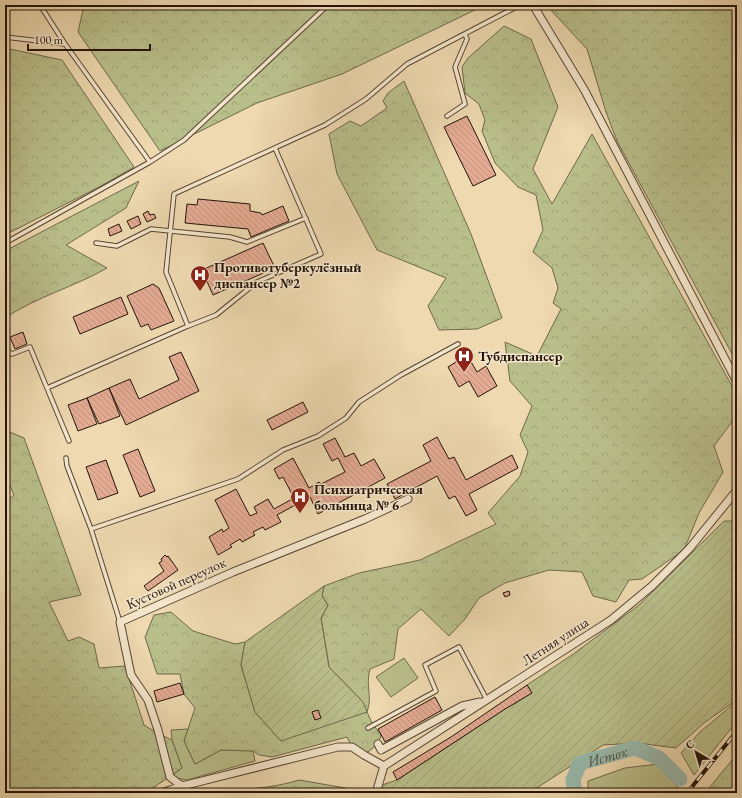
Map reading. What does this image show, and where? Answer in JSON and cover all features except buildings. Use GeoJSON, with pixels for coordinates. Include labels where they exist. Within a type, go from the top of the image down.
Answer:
{"type":"FeatureCollection","features":[{"type":"Feature","properties":{"kind":"street"},"geometry":{"type":"LineString","coordinates":[[533,5],[585,91],[737,382]]}},
{"type":"Feature","properties":{"kind":"street","name":"Летняя улица"},"geometry":{"type":"LineString","coordinates":[[384,766],[611,620],[652,586],[689,549],[737,490]]}},
{"type":"Feature","properties":{"kind":"street","name":"Кустовой переулок"},"geometry":{"type":"LineString","coordinates":[[182,786],[170,777],[158,730],[148,700],[131,675],[120,622],[233,572],[365,519],[408,500]]}},
{"type":"Feature","properties":{"kind":"street"},"geometry":{"type":"LineString","coordinates":[[378,744],[381,750],[462,706],[487,700]]}},
{"type":"Feature","properties":{"kind":"street"},"geometry":{"type":"LineString","coordinates":[[161,793],[182,786],[338,747],[352,747],[384,766],[376,793]]}},
{"type":"Feature","properties":{"kind":"lane"},"geometry":{"type":"LineString","coordinates":[[40,5],[65,44],[150,162]]}},
{"type":"Feature","properties":{"kind":"lane"},"geometry":{"type":"LineString","coordinates":[[5,244],[150,162],[184,140],[328,5]]}},
{"type":"Feature","properties":{"kind":"lane"},"geometry":{"type":"LineString","coordinates":[[188,326],[166,272],[174,194],[325,125],[366,99],[407,64],[520,5]]}},
{"type":"Feature","properties":{"kind":"lane"},"geometry":{"type":"LineString","coordinates":[[447,116],[465,104],[455,67],[467,39],[465,34]]}},
{"type":"Feature","properties":{"kind":"lane"},"geometry":{"type":"LineString","coordinates":[[5,37],[65,44]]}},
{"type":"Feature","properties":{"kind":"lane"},"geometry":{"type":"LineString","coordinates":[[47,388],[216,315],[257,282],[321,254],[275,148]]}},
{"type":"Feature","properties":{"kind":"lane"},"geometry":{"type":"LineString","coordinates":[[96,243],[117,246],[151,229],[230,237],[247,242],[306,218]]}},
{"type":"Feature","properties":{"kind":"lane"},"geometry":{"type":"LineString","coordinates":[[91,529],[238,479],[283,450],[324,432],[346,418],[359,402],[365,398],[401,375],[458,344]]}},
{"type":"Feature","properties":{"kind":"lane"},"geometry":{"type":"LineString","coordinates":[[5,349],[12,354],[30,347],[69,442]]}},
{"type":"Feature","properties":{"kind":"lane"},"geometry":{"type":"LineString","coordinates":[[66,458],[67,466],[91,529],[120,622]]}},
{"type":"Feature","properties":{"kind":"lane"},"geometry":{"type":"LineString","coordinates":[[368,728],[436,691],[425,665],[459,648],[487,700]]}},
{"type":"Feature","properties":{"kind":"green space"},"geometry":{"type":"Polygon","coordinates":[[[84,5],[478,5],[479,8],[342,74],[257,103],[160,151],[78,32],[84,5]]]}},
{"type":"Feature","properties":{"kind":"green space"},"geometry":{"type":"Polygon","coordinates":[[[548,5],[737,5],[737,363],[617,141],[606,112],[587,49],[548,7],[548,5]]]}},
{"type":"Feature","properties":{"kind":"green space"},"geometry":{"type":"Polygon","coordinates":[[[504,26],[531,39],[558,107],[533,169],[552,204],[592,134],[737,395],[737,415],[714,446],[723,472],[699,513],[684,550],[642,579],[629,580],[616,602],[593,596],[582,572],[549,570],[505,583],[479,598],[465,619],[449,636],[421,609],[398,629],[394,659],[370,669],[368,680],[369,706],[367,712],[372,723],[381,735],[378,744],[364,755],[352,747],[347,737],[272,757],[259,755],[253,751],[221,750],[195,764],[184,741],[195,708],[184,694],[180,674],[157,674],[145,637],[154,615],[171,612],[193,631],[235,644],[245,642],[241,665],[255,712],[281,741],[363,702],[329,667],[321,618],[328,605],[322,596],[324,586],[359,573],[420,560],[496,524],[488,513],[520,476],[528,452],[520,435],[532,406],[510,381],[505,342],[537,356],[561,309],[553,303],[558,288],[552,268],[533,252],[543,230],[536,195],[518,187],[495,163],[482,131],[485,120],[479,104],[465,93],[462,67],[468,58],[504,26]]]}},
{"type":"Feature","properties":{"kind":"green space"},"geometry":{"type":"Polygon","coordinates":[[[5,48],[62,60],[134,167],[103,185],[5,235],[5,48]]]}},
{"type":"Feature","properties":{"kind":"green space"},"geometry":{"type":"Polygon","coordinates":[[[404,81],[471,234],[502,318],[477,329],[439,330],[428,306],[446,278],[377,250],[337,174],[329,134],[350,121],[361,126],[387,108],[383,101],[388,93],[404,81]]]}},
{"type":"Feature","properties":{"kind":"green space"},"geometry":{"type":"Polygon","coordinates":[[[139,181],[126,208],[66,245],[107,268],[82,281],[29,304],[5,318],[5,251],[139,181]]]}},
{"type":"Feature","properties":{"kind":"green space"},"geometry":{"type":"Polygon","coordinates":[[[5,430],[24,438],[81,595],[49,602],[68,641],[79,637],[94,644],[99,668],[125,666],[144,725],[172,740],[182,768],[150,790],[140,793],[5,793],[5,502],[14,495],[5,473],[5,430]]]}},
{"type":"Feature","properties":{"kind":"green space"},"geometry":{"type":"Polygon","coordinates":[[[724,521],[737,521],[737,699],[704,723],[676,748],[637,743],[603,745],[529,793],[380,793],[382,785],[397,780],[532,693],[527,685],[572,655],[639,605],[724,521]]]}},
{"type":"Feature","properties":{"kind":"green space"},"geometry":{"type":"Polygon","coordinates":[[[324,586],[322,596],[328,605],[321,618],[329,667],[363,702],[367,712],[281,741],[255,712],[241,665],[245,642],[324,586]]]}},
{"type":"Feature","properties":{"kind":"green space"},"geometry":{"type":"Polygon","coordinates":[[[404,658],[418,678],[391,697],[376,677],[404,658]]]}},
{"type":"Feature","properties":{"kind":"green space"},"geometry":{"type":"Polygon","coordinates":[[[737,701],[737,721],[694,775],[681,753],[700,732],[737,701]]]}},
{"type":"Feature","properties":{"kind":"green space"},"geometry":{"type":"Polygon","coordinates":[[[188,729],[184,741],[195,764],[221,750],[253,751],[255,761],[187,780],[170,777],[182,768],[172,740],[171,730],[188,729]]]}},
{"type":"Feature","properties":{"kind":"green space"},"geometry":{"type":"Polygon","coordinates":[[[737,754],[737,793],[705,793],[737,754]]]}},
{"type":"Feature","properties":{"kind":"green space"},"geometry":{"type":"Polygon","coordinates":[[[658,764],[681,791],[679,793],[588,793],[588,781],[625,768],[658,764]]]}},
{"type":"Feature","properties":{"kind":"green space"},"geometry":{"type":"Polygon","coordinates":[[[299,780],[363,791],[362,793],[211,793],[266,787],[299,780]]]}},
{"type":"Feature","properties":{"kind":"waterway","name":"Исток"},"geometry":{"type":"LineString","coordinates":[[575,793],[573,780],[580,763],[635,748],[659,758],[680,779]]}},
{"type":"Feature","properties":{"kind":"railway"},"geometry":{"type":"LineString","coordinates":[[687,793],[737,731]]}},
{"type":"Feature","properties":{"kind":"place","name":"Противотуберкулёзный диспансер №2"},"geometry":{"type":"Point","coordinates":[200,292]}},
{"type":"Feature","properties":{"kind":"place","name":"Тубдиспансер"},"geometry":{"type":"Point","coordinates":[464,373]}},
{"type":"Feature","properties":{"kind":"place","name":"Психиатрическая больница № 6"},"geometry":{"type":"Point","coordinates":[300,514]}}]}
